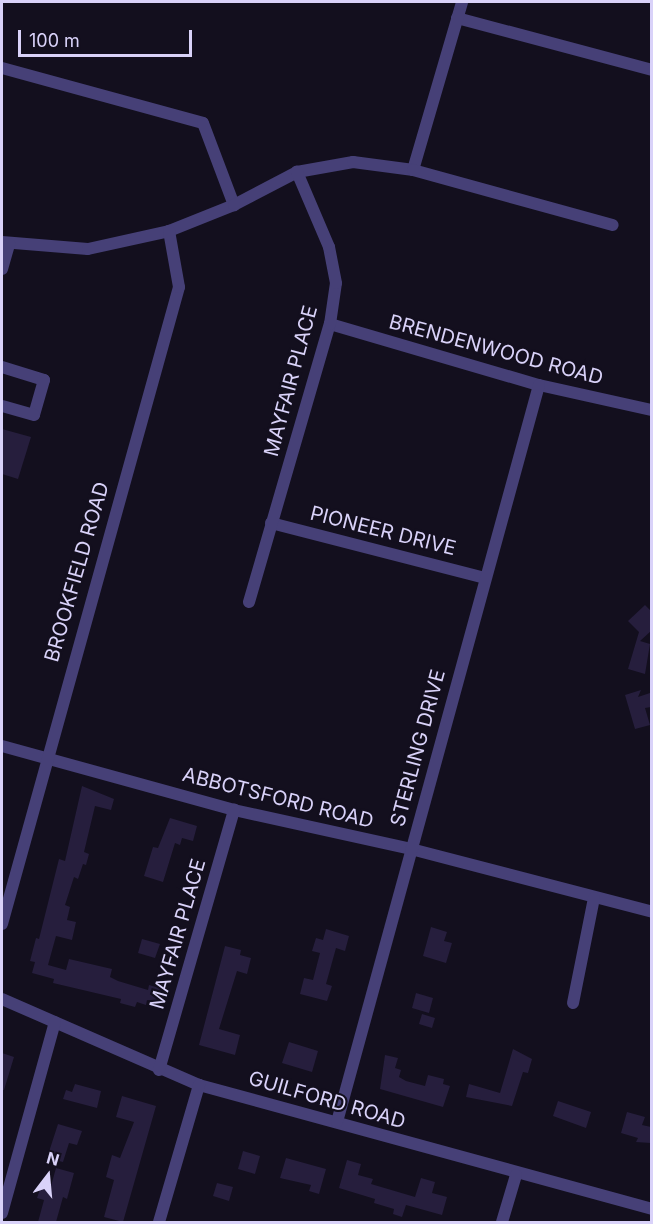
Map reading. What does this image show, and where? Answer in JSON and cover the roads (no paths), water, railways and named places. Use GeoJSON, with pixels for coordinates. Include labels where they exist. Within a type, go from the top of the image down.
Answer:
{"type":"FeatureCollection","features":[{"type":"Feature","properties":{"kind":"street"},"geometry":{"type":"LineString","coordinates":[[413,170],[462,2]]}},
{"type":"Feature","properties":{"kind":"street"},"geometry":{"type":"LineString","coordinates":[[457,18],[651,70]]}},
{"type":"Feature","properties":{"kind":"street"},"geometry":{"type":"LineString","coordinates":[[2,68],[203,123],[234,205]]}},
{"type":"Feature","properties":{"kind":"street"},"geometry":{"type":"LineString","coordinates":[[2,269],[5,243],[88,249],[169,231],[234,205],[297,172],[352,162],[413,170],[614,225]]}},
{"type":"Feature","properties":{"kind":"street","name":"MAYFAIR PLACE"},"geometry":{"type":"LineString","coordinates":[[249,602],[330,324],[336,283],[329,247],[297,172]]}},
{"type":"Feature","properties":{"kind":"street","name":"BROOKFIELD ROAD"},"geometry":{"type":"LineString","coordinates":[[2,924],[45,757],[179,287],[169,231]]}},
{"type":"Feature","properties":{"kind":"street","name":"BRENDENWOOD ROAD"},"geometry":{"type":"LineString","coordinates":[[330,324],[539,385],[651,410]]}},
{"type":"Feature","properties":{"kind":"street"},"geometry":{"type":"LineString","coordinates":[[2,367],[44,380],[34,415],[2,406]]}},
{"type":"Feature","properties":{"kind":"street","name":"STERLING DRIVE"},"geometry":{"type":"LineString","coordinates":[[337,1122],[539,385]]}},
{"type":"Feature","properties":{"kind":"street","name":"PIONEER DRIVE"},"geometry":{"type":"LineString","coordinates":[[271,523],[485,578]]}},
{"type":"Feature","properties":{"kind":"street","name":"ABBOTSFORD ROAD"},"geometry":{"type":"LineString","coordinates":[[2,746],[234,810],[411,849],[651,912]]}},
{"type":"Feature","properties":{"kind":"street","name":"MAYFAIR PLACE"},"geometry":{"type":"LineString","coordinates":[[159,1070],[234,810]]}},
{"type":"Feature","properties":{"kind":"street"},"geometry":{"type":"LineString","coordinates":[[573,1003],[594,898]]}},
{"type":"Feature","properties":{"kind":"street","name":"GUILFORD ROAD"},"geometry":{"type":"LineString","coordinates":[[2,999],[159,1070],[199,1085],[337,1122],[516,1175],[651,1209]]}},
{"type":"Feature","properties":{"kind":"street"},"geometry":{"type":"LineString","coordinates":[[2,1213],[55,1022]]}},
{"type":"Feature","properties":{"kind":"street"},"geometry":{"type":"LineString","coordinates":[[159,1222],[199,1085]]}},
{"type":"Feature","properties":{"kind":"street"},"geometry":{"type":"LineString","coordinates":[[502,1222],[516,1175]]}}]}
